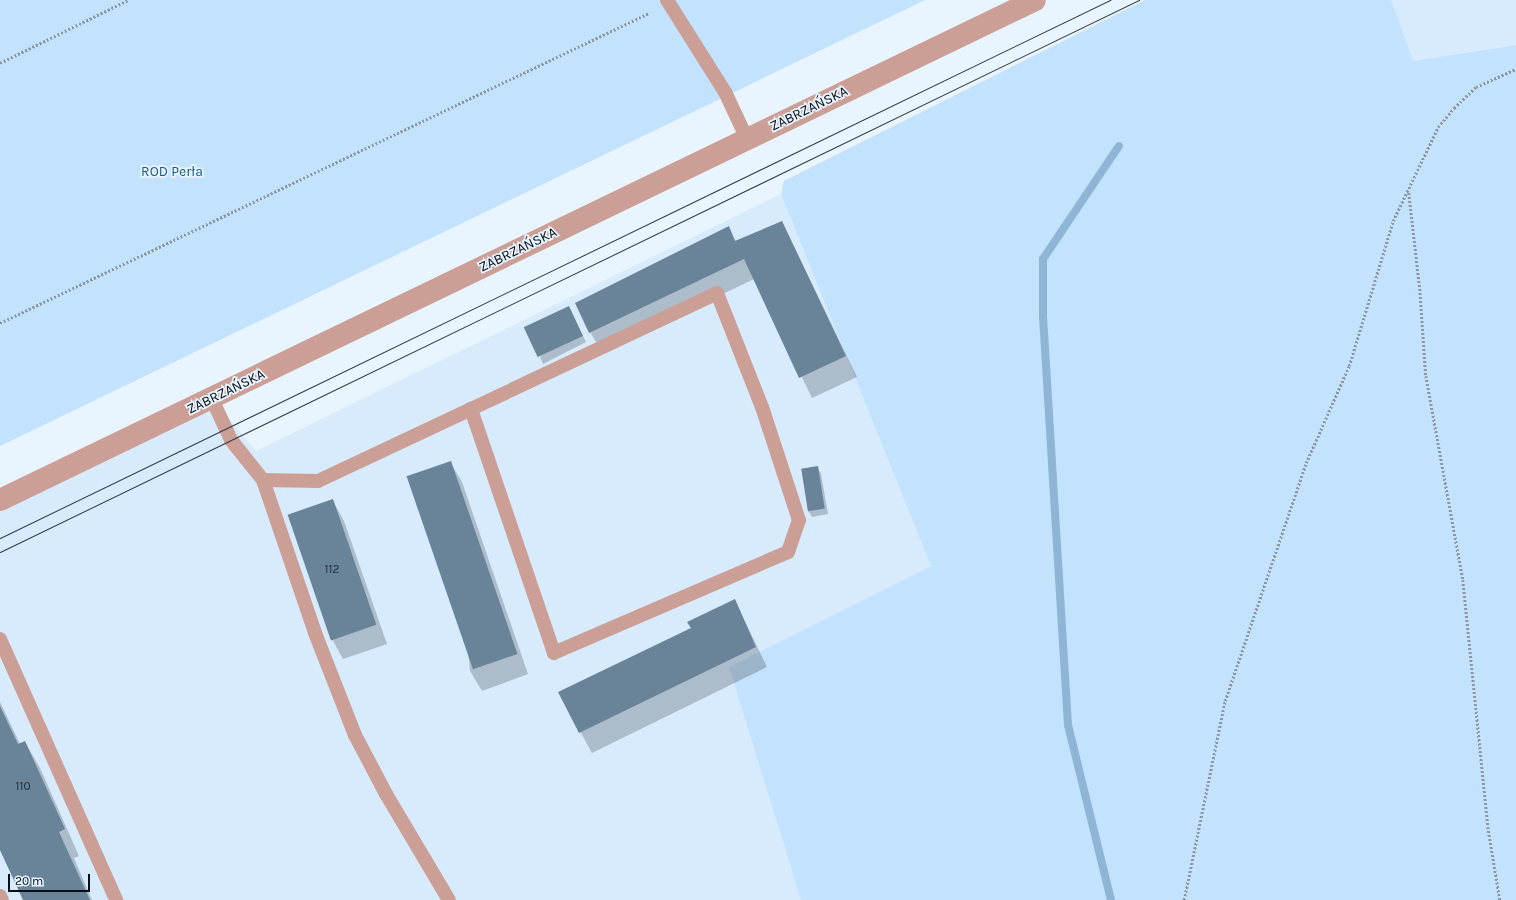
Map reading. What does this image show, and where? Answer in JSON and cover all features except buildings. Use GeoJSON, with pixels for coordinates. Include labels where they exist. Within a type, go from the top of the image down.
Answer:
{"type":"FeatureCollection","features":[{"type":"Feature","properties":{"kind":"street","name":"ZABRZAŃSKA"},"geometry":{"type":"LineString","coordinates":[[0,500],[212,399],[1035,0]]}},
{"type":"Feature","properties":{"kind":"lane"},"geometry":{"type":"LineString","coordinates":[[668,2],[725,92],[747,139]]}},
{"type":"Feature","properties":{"kind":"lane"},"geometry":{"type":"LineString","coordinates":[[263,480],[318,481],[717,293],[762,407],[799,520],[788,552],[554,653],[471,409]]}},
{"type":"Feature","properties":{"kind":"lane"},"geometry":{"type":"LineString","coordinates":[[212,399],[231,440],[263,480],[314,633],[356,735],[386,794],[449,900]]}},
{"type":"Feature","properties":{"kind":"lane"},"geometry":{"type":"LineString","coordinates":[[0,639],[116,900]]}},
{"type":"Feature","properties":{"kind":"lane"},"geometry":{"type":"LineString","coordinates":[[0,896],[2,900]]}},
{"type":"Feature","properties":{"kind":"path"},"geometry":{"type":"LineString","coordinates":[[0,63],[128,0]]}},
{"type":"Feature","properties":{"kind":"path"},"geometry":{"type":"LineString","coordinates":[[0,323],[668,2]]}},
{"type":"Feature","properties":{"kind":"path"},"geometry":{"type":"LineString","coordinates":[[1184,900],[1225,701],[1306,463],[1349,366],[1393,221],[1409,192],[1438,127],[1454,108],[1476,87],[1516,69]]}},
{"type":"Feature","properties":{"kind":"path"},"geometry":{"type":"LineString","coordinates":[[1409,192],[1420,289],[1426,376],[1462,580],[1488,827],[1500,900]]}},
{"type":"Feature","properties":{"kind":"shaded area"},"geometry":{"type":"Polygon","coordinates":[[[1385,0],[1516,0],[1516,45],[1390,64],[1385,0]]]}},
{"type":"Feature","properties":{"kind":"shaded area"},"geometry":{"type":"Polygon","coordinates":[[[781,194],[931,566],[729,667],[801,900],[0,900],[0,500],[212,399],[256,451],[781,194]]]}},
{"type":"Feature","properties":{"kind":"green space","name":"ROD Perła"},"geometry":{"type":"Polygon","coordinates":[[[0,0],[925,0],[0,446],[0,0]]]}},
{"type":"Feature","properties":{"kind":"green space"},"geometry":{"type":"Polygon","coordinates":[[[1145,0],[1391,0],[1413,61],[1516,45],[1516,900],[801,900],[729,667],[931,566],[781,194],[784,181],[1145,0]]]}},
{"type":"Feature","properties":{"kind":"waterway"},"geometry":{"type":"LineString","coordinates":[[1111,900],[1068,725],[1043,317],[1043,259],[1119,146]]}},
{"type":"Feature","properties":{"kind":"tram line"},"geometry":{"type":"LineString","coordinates":[[0,538],[1110,0]]}},
{"type":"Feature","properties":{"kind":"tram line"},"geometry":{"type":"LineString","coordinates":[[0,552],[1139,0]]}}]}
